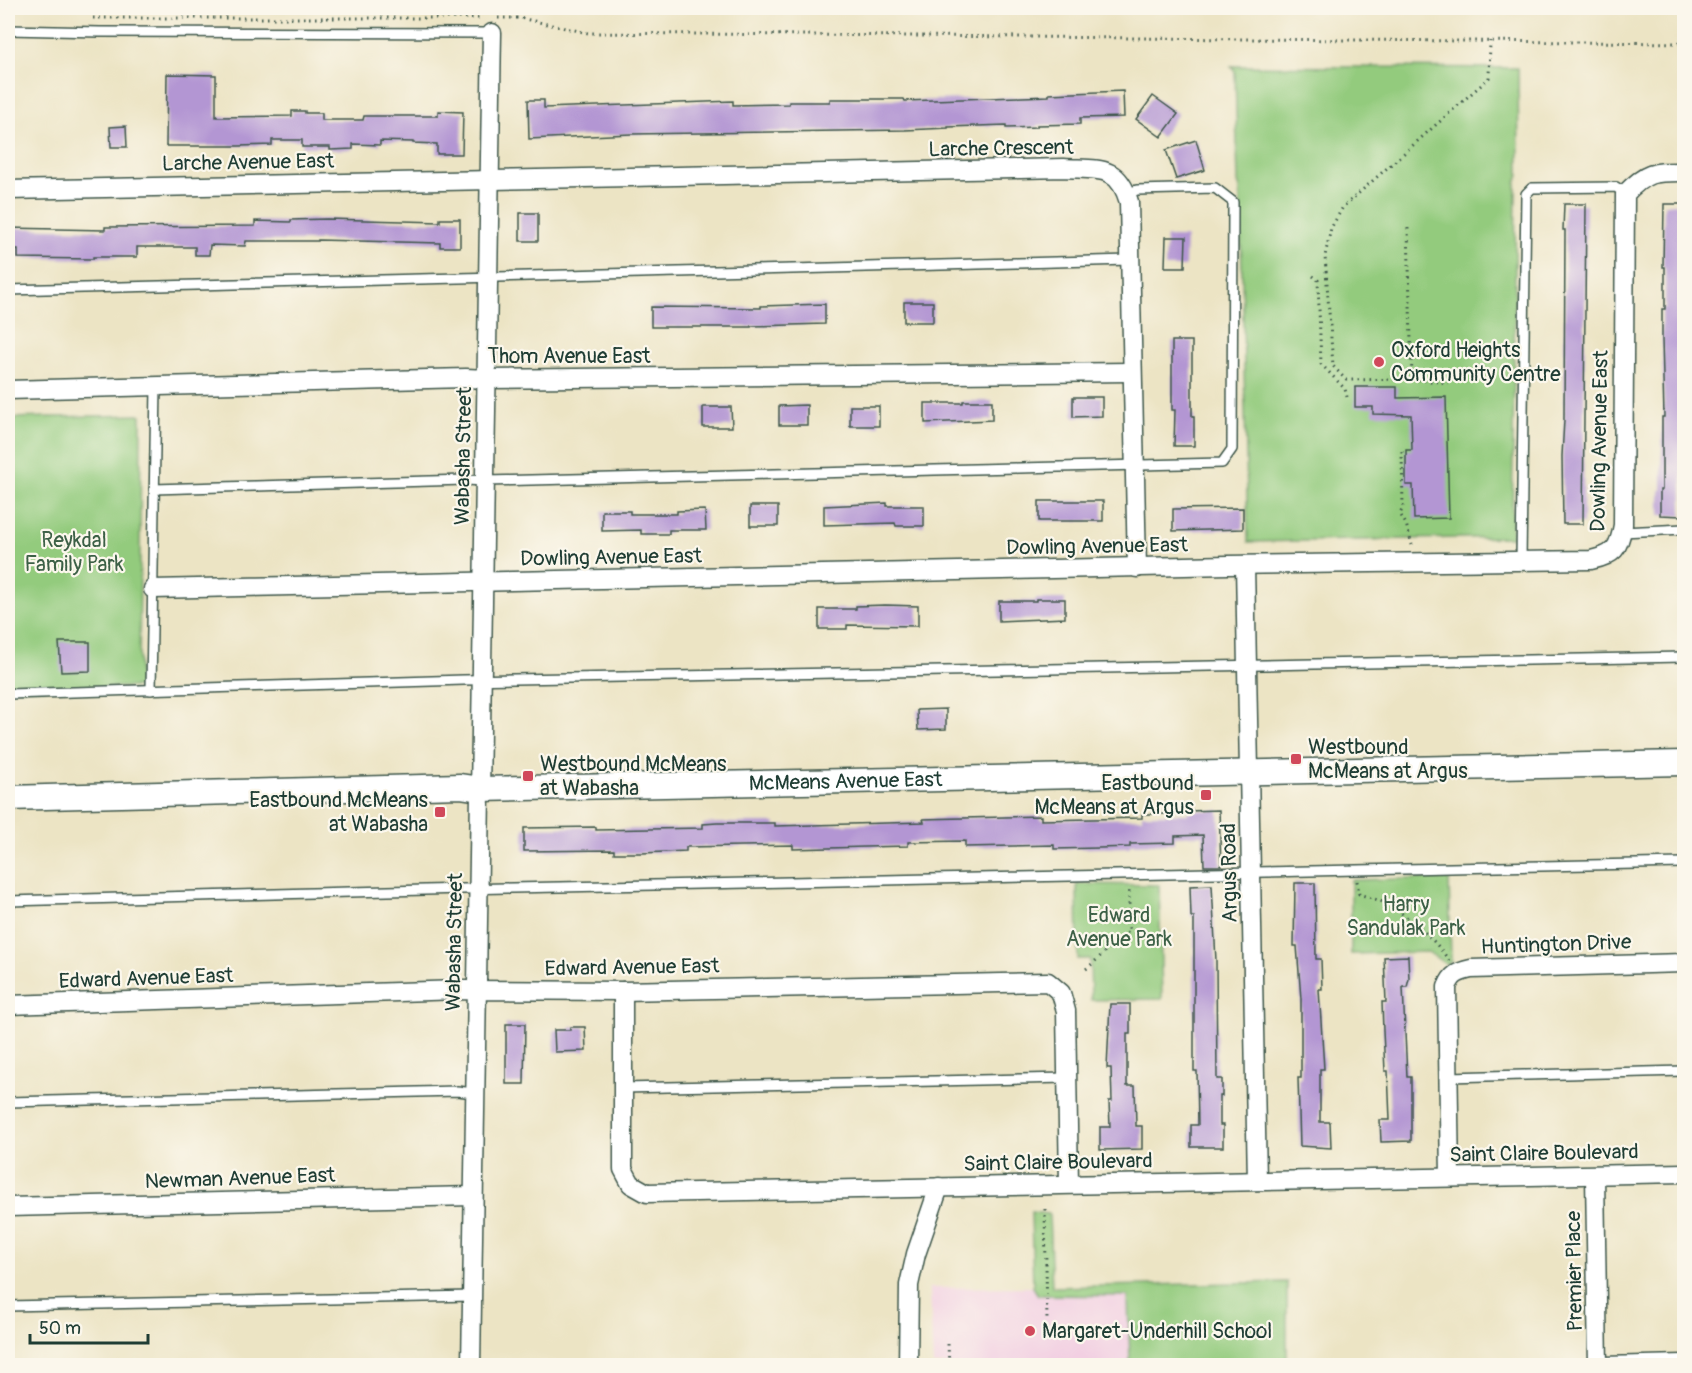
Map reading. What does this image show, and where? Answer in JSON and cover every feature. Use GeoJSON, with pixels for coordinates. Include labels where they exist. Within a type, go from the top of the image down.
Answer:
{"type":"FeatureCollection","features":[{"type":"Feature","properties":{"kind":"street","name":"Wabasha Street"},"geometry":{"type":"LineString","coordinates":[[471,1365],[492,33]]}},
{"type":"Feature","properties":{"kind":"street","name":"Larche Crescent"},"geometry":{"type":"LineString","coordinates":[[490,182],[1064,168],[1101,171],[1117,177],[1125,187],[1126,194]]}},
{"type":"Feature","properties":{"kind":"street"},"geometry":{"type":"LineString","coordinates":[[1625,194],[1643,177],[1654,173],[1684,172]]}},
{"type":"Feature","properties":{"kind":"street","name":"Larche Avenue East"},"geometry":{"type":"LineString","coordinates":[[8,190],[458,180],[490,182]]}},
{"type":"Feature","properties":{"kind":"street"},"geometry":{"type":"LineString","coordinates":[[1126,194],[1129,202],[1137,568]]}},
{"type":"Feature","properties":{"kind":"street","name":"Dowling Avenue East"},"geometry":{"type":"LineString","coordinates":[[153,589],[1245,565],[1591,560],[1607,557],[1620,542],[1622,532],[1625,194]]}},
{"type":"Feature","properties":{"kind":"street","name":"Thom Avenue East"},"geometry":{"type":"LineString","coordinates":[[8,390],[466,378],[1131,372]]}},
{"type":"Feature","properties":{"kind":"street","name":"Argus Road"},"geometry":{"type":"LineString","coordinates":[[1245,565],[1249,666],[1257,1180]]}},
{"type":"Feature","properties":{"kind":"street","name":"McMeans Avenue East"},"geometry":{"type":"LineString","coordinates":[[8,798],[460,786],[480,789],[1684,764]]}},
{"type":"Feature","properties":{"kind":"street","name":"Huntington Drive"},"geometry":{"type":"LineString","coordinates":[[1450,1177],[1447,987],[1450,978],[1456,973],[1471,969],[1684,963]]}},
{"type":"Feature","properties":{"kind":"street","name":"Edward Avenue East"},"geometry":{"type":"LineString","coordinates":[[8,1005],[459,990],[623,991],[1048,982],[1061,993],[1066,1011],[1069,1184]]}},
{"type":"Feature","properties":{"kind":"street","name":"Saint Claire Boulevard"},"geometry":{"type":"LineString","coordinates":[[623,991],[623,1169],[631,1184],[647,1193],[1684,1173]]}},
{"type":"Feature","properties":{"kind":"street","name":"Premier Place"},"geometry":{"type":"LineString","coordinates":[[1595,1176],[1598,1365]]}},
{"type":"Feature","properties":{"kind":"street"},"geometry":{"type":"LineString","coordinates":[[908,1365],[909,1285],[916,1254],[939,1187]]}},
{"type":"Feature","properties":{"kind":"street","name":"Newman Avenue East"},"geometry":{"type":"LineString","coordinates":[[8,1207],[473,1196]]}},
{"type":"Feature","properties":{"kind":"street"},"geometry":{"type":"LineString","coordinates":[[1605,1365],[1684,1364]]}},
{"type":"Feature","properties":{"kind":"lane","name":"Wabasha Street"},"geometry":{"type":"LineString","coordinates":[[8,30],[492,33]]}},
{"type":"Feature","properties":{"kind":"lane"},"geometry":{"type":"LineString","coordinates":[[1521,561],[1526,194],[1532,188],[1616,187],[1625,194]]}},
{"type":"Feature","properties":{"kind":"lane"},"geometry":{"type":"LineString","coordinates":[[154,489],[1222,463],[1232,449],[1233,202],[1215,188],[1137,190],[1126,194]]}},
{"type":"Feature","properties":{"kind":"lane"},"geometry":{"type":"LineString","coordinates":[[8,290],[1130,260]]}},
{"type":"Feature","properties":{"kind":"lane"},"geometry":{"type":"LineString","coordinates":[[151,690],[156,387]]}},
{"type":"Feature","properties":{"kind":"lane"},"geometry":{"type":"LineString","coordinates":[[1622,532],[1684,529]]}},
{"type":"Feature","properties":{"kind":"lane"},"geometry":{"type":"LineString","coordinates":[[8,694],[464,680],[1684,657]]}},
{"type":"Feature","properties":{"kind":"lane"},"geometry":{"type":"LineString","coordinates":[[8,901],[1684,863]]}},
{"type":"Feature","properties":{"kind":"lane"},"geometry":{"type":"LineString","coordinates":[[1449,1077],[1684,1071]]}},
{"type":"Feature","properties":{"kind":"lane"},"geometry":{"type":"LineString","coordinates":[[623,1088],[1067,1078]]}},
{"type":"Feature","properties":{"kind":"lane"},"geometry":{"type":"LineString","coordinates":[[8,1102],[474,1093]]}},
{"type":"Feature","properties":{"kind":"lane"},"geometry":{"type":"LineString","coordinates":[[8,1306],[472,1296]]}},
{"type":"Feature","properties":{"kind":"path"},"geometry":{"type":"LineString","coordinates":[[90,18],[520,18],[588,33],[1684,43]]}},
{"type":"Feature","properties":{"kind":"path"},"geometry":{"type":"LineString","coordinates":[[1448,383],[1412,379],[1346,380],[1333,366],[1325,256],[1331,228],[1343,207],[1489,78],[1490,41]]}},
{"type":"Feature","properties":{"kind":"path"},"geometry":{"type":"LineString","coordinates":[[1408,228],[1412,379]]}},
{"type":"Feature","properties":{"kind":"path"},"geometry":{"type":"LineString","coordinates":[[1313,276],[1318,280],[1321,364],[1345,389],[1347,397]]}},
{"type":"Feature","properties":{"kind":"path"},"geometry":{"type":"LineString","coordinates":[[1402,451],[1403,507],[1400,514],[1406,524],[1412,545]]}},
{"type":"Feature","properties":{"kind":"path"},"geometry":{"type":"LineString","coordinates":[[1355,871],[1359,894],[1386,904],[1417,926],[1440,947],[1456,973]]}},
{"type":"Feature","properties":{"kind":"path"},"geometry":{"type":"LineString","coordinates":[[1086,969],[1098,960],[1114,941],[1129,932],[1128,876]]}},
{"type":"Feature","properties":{"kind":"path"},"geometry":{"type":"LineString","coordinates":[[1045,1209],[1047,1321]]}},
{"type":"Feature","properties":{"kind":"path"},"geometry":{"type":"LineString","coordinates":[[948,1344],[948,1365]]}},
{"type":"Feature","properties":{"kind":"shaded area","name":"Margaret-Underhill School"},"geometry":{"type":"Polygon","coordinates":[[[1033,1287],[1038,1295],[1128,1296],[1130,1365],[933,1365],[930,1288],[1033,1287]]]}},
{"type":"Feature","properties":{"kind":"green space","name":"Oxford Heights Community Centre"},"geometry":{"type":"Polygon","coordinates":[[[1231,66],[1518,68],[1519,174],[1516,184],[1512,537],[1248,542],[1240,188],[1235,71],[1231,66]]]}},
{"type":"Feature","properties":{"kind":"green space","name":"Reykdal Family Park"},"geometry":{"type":"Polygon","coordinates":[[[141,415],[139,687],[8,689],[8,418],[141,415]]]}},
{"type":"Feature","properties":{"kind":"green space","name":"Harry Sandulak Park"},"geometry":{"type":"Polygon","coordinates":[[[1449,878],[1451,961],[1447,965],[1428,952],[1351,954],[1351,880],[1449,878]]]}},
{"type":"Feature","properties":{"kind":"green space","name":"Edward Avenue Park"},"geometry":{"type":"Polygon","coordinates":[[[1077,884],[1159,885],[1162,999],[1091,1000],[1090,959],[1078,959],[1077,884]]]}},
{"type":"Feature","properties":{"kind":"green space"},"geometry":{"type":"Polygon","coordinates":[[[1031,1212],[1049,1214],[1052,1287],[1287,1282],[1287,1365],[1130,1365],[1128,1296],[1038,1295],[1033,1287],[1031,1212]]]}},
{"type":"Feature","properties":{"kind":"building"},"geometry":{"type":"Polygon","coordinates":[[[167,74],[216,75],[216,117],[292,116],[292,111],[305,111],[305,113],[322,113],[322,120],[363,120],[364,116],[438,116],[438,111],[463,112],[462,154],[437,154],[437,144],[380,141],[380,145],[353,144],[353,149],[330,150],[330,147],[302,147],[302,140],[272,140],[272,145],[166,146],[167,74]]]}},
{"type":"Feature","properties":{"kind":"building"},"geometry":{"type":"Polygon","coordinates":[[[1123,91],[1124,117],[1080,118],[1080,124],[1006,128],[1006,125],[905,130],[631,134],[529,139],[528,100],[544,100],[544,108],[733,101],[733,105],[789,104],[789,102],[830,102],[830,99],[904,99],[905,101],[1123,91]]]}},
{"type":"Feature","properties":{"kind":"building"},"geometry":{"type":"Polygon","coordinates":[[[1153,96],[1178,114],[1161,137],[1136,119],[1153,96]]]}},
{"type":"Feature","properties":{"kind":"building"},"geometry":{"type":"Polygon","coordinates":[[[126,126],[127,147],[111,147],[110,127],[126,126]]]}},
{"type":"Feature","properties":{"kind":"building"},"geometry":{"type":"Polygon","coordinates":[[[1196,140],[1205,170],[1176,179],[1166,150],[1196,140]]]}},
{"type":"Feature","properties":{"kind":"building"},"geometry":{"type":"Polygon","coordinates":[[[1564,204],[1586,204],[1583,524],[1563,524],[1564,204]]]}},
{"type":"Feature","properties":{"kind":"building"},"geometry":{"type":"Polygon","coordinates":[[[1664,204],[1684,204],[1682,516],[1660,515],[1662,417],[1664,417],[1662,309],[1665,309],[1664,204]]]}},
{"type":"Feature","properties":{"kind":"building"},"geometry":{"type":"Polygon","coordinates":[[[520,213],[538,213],[538,241],[520,241],[520,213]]]}},
{"type":"Feature","properties":{"kind":"building"},"geometry":{"type":"Polygon","coordinates":[[[440,219],[460,219],[460,247],[440,247],[440,243],[246,241],[245,246],[210,245],[209,255],[195,255],[195,247],[137,247],[137,257],[93,257],[93,259],[18,258],[18,249],[8,249],[8,228],[105,230],[105,227],[255,226],[255,221],[291,222],[291,220],[440,222],[440,219]]]}},
{"type":"Feature","properties":{"kind":"building"},"geometry":{"type":"Polygon","coordinates":[[[1166,237],[1186,237],[1185,267],[1165,267],[1166,237]]]}},
{"type":"Feature","properties":{"kind":"building"},"geometry":{"type":"Polygon","coordinates":[[[904,302],[933,302],[933,322],[904,322],[904,302]]]}},
{"type":"Feature","properties":{"kind":"building"},"geometry":{"type":"Polygon","coordinates":[[[825,304],[825,324],[651,327],[651,307],[761,308],[761,306],[825,304]]]}},
{"type":"Feature","properties":{"kind":"building"},"geometry":{"type":"Polygon","coordinates":[[[1172,341],[1192,341],[1194,446],[1174,446],[1172,341]]]}},
{"type":"Feature","properties":{"kind":"building"},"geometry":{"type":"Polygon","coordinates":[[[1355,387],[1397,387],[1397,398],[1446,397],[1449,518],[1414,519],[1413,485],[1406,485],[1406,450],[1412,450],[1411,415],[1373,414],[1373,407],[1355,407],[1355,387]]]}},
{"type":"Feature","properties":{"kind":"building"},"geometry":{"type":"Polygon","coordinates":[[[1073,397],[1102,397],[1102,416],[1073,417],[1073,397]]]}},
{"type":"Feature","properties":{"kind":"building"},"geometry":{"type":"Polygon","coordinates":[[[963,401],[992,401],[992,420],[925,423],[925,403],[963,403],[963,401]]]}},
{"type":"Feature","properties":{"kind":"building"},"geometry":{"type":"Polygon","coordinates":[[[807,405],[807,425],[779,425],[779,406],[807,405]]]}},
{"type":"Feature","properties":{"kind":"building"},"geometry":{"type":"Polygon","coordinates":[[[850,406],[879,406],[879,426],[850,426],[850,406]]]}},
{"type":"Feature","properties":{"kind":"building"},"geometry":{"type":"Polygon","coordinates":[[[703,407],[731,407],[732,427],[703,427],[703,407]]]}},
{"type":"Feature","properties":{"kind":"building"},"geometry":{"type":"Polygon","coordinates":[[[1039,501],[1103,501],[1103,521],[1039,521],[1039,501]]]}},
{"type":"Feature","properties":{"kind":"building"},"geometry":{"type":"Polygon","coordinates":[[[887,503],[887,506],[924,506],[924,526],[896,526],[895,523],[824,525],[824,506],[887,503]]]}},
{"type":"Feature","properties":{"kind":"building"},"geometry":{"type":"Polygon","coordinates":[[[750,506],[778,506],[778,526],[750,526],[750,506]]]}},
{"type":"Feature","properties":{"kind":"building"},"geometry":{"type":"Polygon","coordinates":[[[1243,508],[1243,529],[1173,531],[1173,509],[1243,508]]]}},
{"type":"Feature","properties":{"kind":"building"},"geometry":{"type":"Polygon","coordinates":[[[705,510],[706,530],[669,530],[669,534],[641,534],[641,530],[602,531],[602,511],[630,511],[630,514],[677,514],[677,511],[705,510]]]}},
{"type":"Feature","properties":{"kind":"building"},"geometry":{"type":"Polygon","coordinates":[[[1036,599],[1065,599],[1065,618],[999,621],[999,601],[1036,601],[1036,599]]]}},
{"type":"Feature","properties":{"kind":"building"},"geometry":{"type":"Polygon","coordinates":[[[856,606],[918,606],[918,626],[847,625],[847,629],[819,629],[819,609],[856,609],[856,606]]]}},
{"type":"Feature","properties":{"kind":"building"},"geometry":{"type":"Polygon","coordinates":[[[59,642],[90,642],[90,671],[61,672],[59,642]]]}},
{"type":"Feature","properties":{"kind":"building"},"geometry":{"type":"Polygon","coordinates":[[[946,709],[946,729],[918,730],[917,710],[946,709]]]}},
{"type":"Feature","properties":{"kind":"building"},"geometry":{"type":"Polygon","coordinates":[[[1219,810],[1221,866],[1204,866],[1203,835],[1175,836],[1175,843],[1130,844],[1130,847],[1099,848],[1054,849],[1054,845],[965,847],[965,841],[908,842],[908,846],[793,849],[793,845],[686,847],[686,851],[642,853],[614,853],[614,850],[524,851],[524,828],[596,827],[596,830],[703,828],[703,824],[717,823],[775,823],[775,826],[1041,816],[1041,820],[1142,818],[1142,814],[1188,814],[1188,811],[1219,810]]]}},
{"type":"Feature","properties":{"kind":"building"},"geometry":{"type":"Polygon","coordinates":[[[1295,883],[1315,883],[1316,959],[1321,959],[1322,989],[1319,989],[1324,1069],[1320,1069],[1320,1122],[1330,1122],[1331,1148],[1300,1146],[1298,1078],[1301,1078],[1301,999],[1297,946],[1294,946],[1295,883]]]}},
{"type":"Feature","properties":{"kind":"building"},"geometry":{"type":"Polygon","coordinates":[[[1212,885],[1216,961],[1217,1079],[1222,1079],[1220,1125],[1223,1125],[1223,1147],[1191,1147],[1191,1125],[1198,1125],[1197,1071],[1194,1071],[1194,917],[1191,917],[1190,886],[1212,885]]]}},
{"type":"Feature","properties":{"kind":"building"},"geometry":{"type":"Polygon","coordinates":[[[1408,956],[1409,979],[1407,987],[1403,987],[1407,1077],[1411,1077],[1411,1141],[1381,1142],[1380,1120],[1390,1120],[1388,1071],[1385,1071],[1383,1031],[1382,1002],[1386,1002],[1384,957],[1408,956]]]}},
{"type":"Feature","properties":{"kind":"building"},"geometry":{"type":"Polygon","coordinates":[[[1110,1004],[1130,1004],[1130,1034],[1127,1034],[1127,1086],[1135,1086],[1136,1126],[1142,1126],[1142,1149],[1100,1150],[1100,1127],[1110,1127],[1109,1101],[1112,1101],[1111,1068],[1107,1068],[1110,1004]]]}},
{"type":"Feature","properties":{"kind":"building"},"geometry":{"type":"Polygon","coordinates":[[[506,1024],[525,1024],[524,1084],[506,1084],[506,1024]]]}},
{"type":"Feature","properties":{"kind":"building"},"geometry":{"type":"Polygon","coordinates":[[[570,1027],[585,1027],[586,1051],[555,1052],[554,1030],[570,1030],[570,1027]]]}},
{"type":"Feature","properties":{"kind":"place","name":"Oxford Heights Community Centre"},"geometry":{"type":"Point","coordinates":[1379,362]}},
{"type":"Feature","properties":{"kind":"place","name":"Westbound McMeans at Argus"},"geometry":{"type":"Point","coordinates":[1296,759]}},
{"type":"Feature","properties":{"kind":"place","name":"Westbound McMeans at Wabasha"},"geometry":{"type":"Point","coordinates":[528,776]}},
{"type":"Feature","properties":{"kind":"place","name":"Eastbound McMeans at Argus"},"geometry":{"type":"Point","coordinates":[1206,795]}},
{"type":"Feature","properties":{"kind":"place","name":"Eastbound McMeans at Wabasha"},"geometry":{"type":"Point","coordinates":[440,812]}},
{"type":"Feature","properties":{"kind":"place","name":"Margaret-Underhill School"},"geometry":{"type":"Point","coordinates":[1030,1331]}}]}
